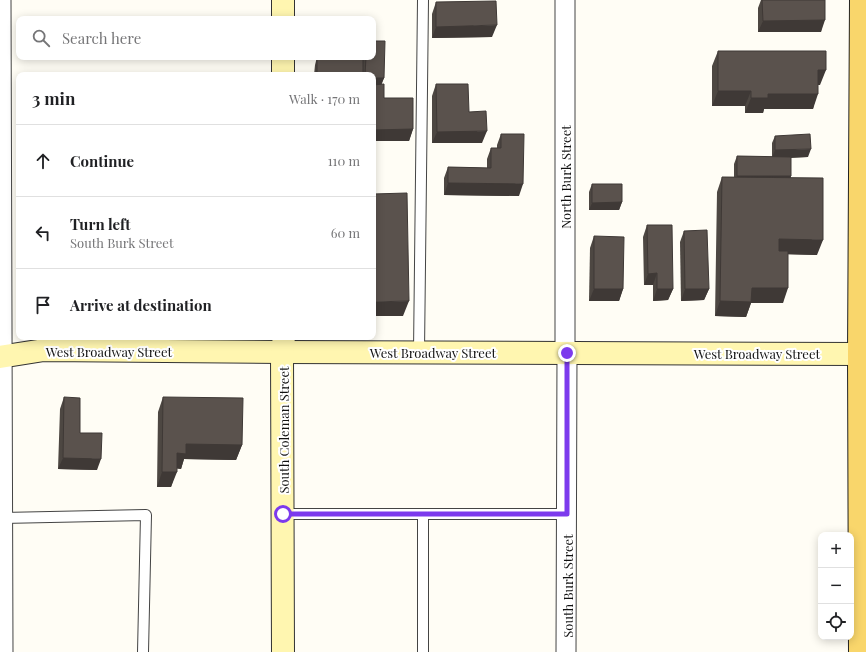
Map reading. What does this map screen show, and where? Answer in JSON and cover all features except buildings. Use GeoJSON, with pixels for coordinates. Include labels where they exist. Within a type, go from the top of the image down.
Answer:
{"type":"FeatureCollection","features":[{"type":"Feature","properties":{"kind":"main road"},"geometry":{"type":"LineString","coordinates":[[283,0],[283,16]]}},
{"type":"Feature","properties":{"kind":"main road"},"geometry":{"type":"LineString","coordinates":[[860,652],[863,354],[861,0]]}},
{"type":"Feature","properties":{"kind":"main road"},"geometry":{"type":"LineString","coordinates":[[283,60],[283,72]]}},
{"type":"Feature","properties":{"kind":"main road","name":"West Broadway Street"},"geometry":{"type":"LineString","coordinates":[[1,357],[44,350],[283,345],[419,352],[863,354]]}},
{"type":"Feature","properties":{"kind":"main road","name":"South Coleman Street"},"geometry":{"type":"LineString","coordinates":[[283,345],[283,652]]}},
{"type":"Feature","properties":{"kind":"street"},"geometry":{"type":"LineString","coordinates":[[1,0],[3,652]]}},
{"type":"Feature","properties":{"kind":"street","name":"North Burk Street"},"geometry":{"type":"LineString","coordinates":[[565,0],[565,348],[567,353]]}},
{"type":"Feature","properties":{"kind":"street","name":"South Burk Street"},"geometry":{"type":"LineString","coordinates":[[566,652],[567,353]]}},
{"type":"Feature","properties":{"kind":"lane"},"geometry":{"type":"LineString","coordinates":[[419,352],[423,0]]}},
{"type":"Feature","properties":{"kind":"lane"},"geometry":{"type":"LineString","coordinates":[[283,514],[567,514]]}},
{"type":"Feature","properties":{"kind":"lane"},"geometry":{"type":"LineString","coordinates":[[423,514],[423,652]]}},
{"type":"Feature","properties":{"kind":"lane"},"geometry":{"type":"LineString","coordinates":[[2,518],[146,515],[143,652]]}},
{"type":"Feature","properties":{"kind":"route"},"geometry":{"type":"LineString","coordinates":[[283,514],[567,514],[567,353]]}}]}
